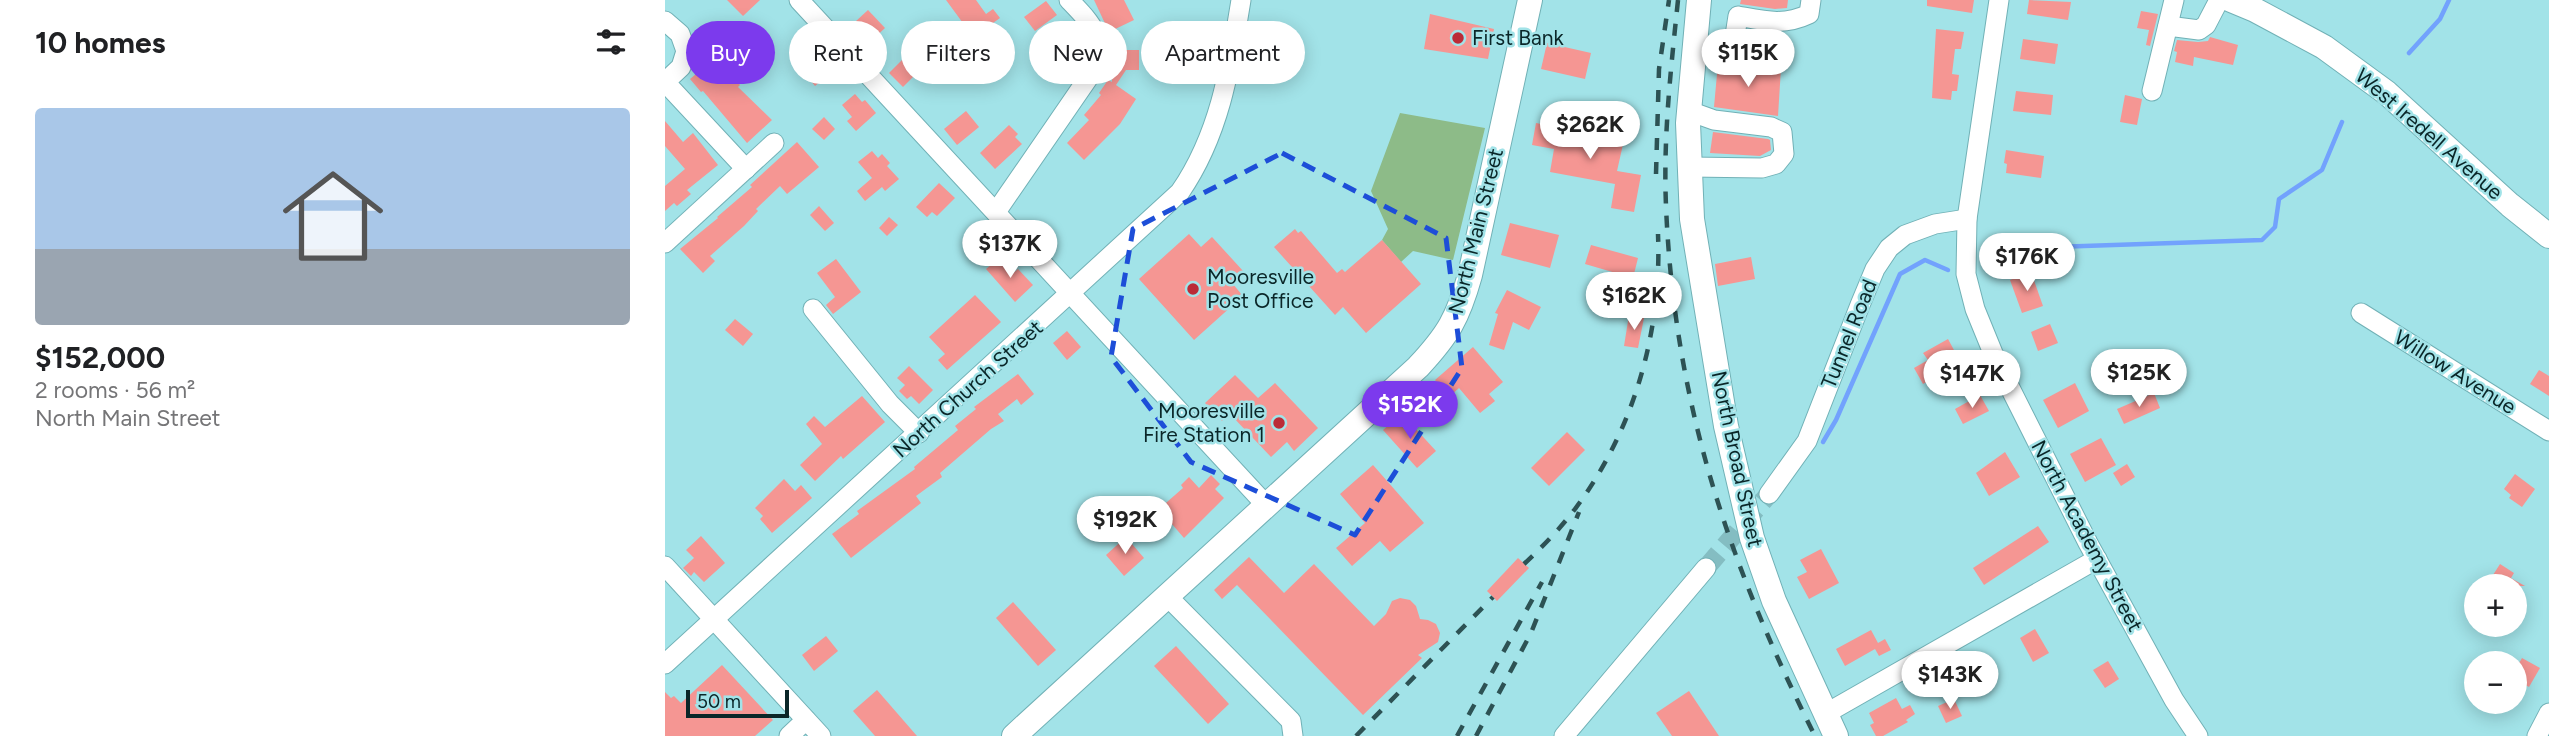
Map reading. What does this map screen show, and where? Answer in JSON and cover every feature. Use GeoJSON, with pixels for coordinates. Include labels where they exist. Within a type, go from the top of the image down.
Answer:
{"type":"FeatureCollection","features":[{"type":"Feature","properties":{"kind":"main road","name":"North Main Street"},"geometry":{"type":"LineString","coordinates":[[1014,736],[1418,368],[1443,341],[1460,310],[1530,0]]}},
{"type":"Feature","properties":{"kind":"main road","name":"North Broad Street"},"geometry":{"type":"LineString","coordinates":[[1699,0],[1689,111],[1692,219],[1726,426],[1752,538],[1774,601],[1830,729]]}},
{"type":"Feature","properties":{"kind":"main road","name":"West Iredell Avenue"},"geometry":{"type":"LineString","coordinates":[[2231,0],[2255,9],[2324,47],[2387,93],[2510,205],[2549,236]]}},
{"type":"Feature","properties":{"kind":"street"},"geometry":{"type":"LineString","coordinates":[[799,0],[1266,505]]}},
{"type":"Feature","properties":{"kind":"street"},"geometry":{"type":"LineString","coordinates":[[996,212],[1093,71],[1099,55],[1098,38],[1085,17],[1069,0]]}},
{"type":"Feature","properties":{"kind":"street","name":"North Church Street"},"geometry":{"type":"LineString","coordinates":[[665,664],[1171,202],[1193,173],[1214,127],[1241,0]]}},
{"type":"Feature","properties":{"kind":"street"},"geometry":{"type":"LineString","coordinates":[[1734,42],[1738,16],[1769,22],[1794,21],[1809,13],[1811,0]]}},
{"type":"Feature","properties":{"kind":"street","name":"North Academy Street"},"geometry":{"type":"LineString","coordinates":[[1999,0],[1967,219],[1966,274],[1975,309],[1995,358],[2097,558],[2174,701],[2198,736]]}},
{"type":"Feature","properties":{"kind":"street"},"geometry":{"type":"LineString","coordinates":[[2152,92],[2174,0]]}},
{"type":"Feature","properties":{"kind":"street"},"geometry":{"type":"LineString","coordinates":[[2168,26],[2199,30],[2206,25],[2219,0]]}},
{"type":"Feature","properties":{"kind":"street"},"geometry":{"type":"LineString","coordinates":[[665,21],[680,34],[686,51],[681,68],[665,82],[746,169]]}},
{"type":"Feature","properties":{"kind":"street"},"geometry":{"type":"LineString","coordinates":[[1689,111],[1714,120],[1771,127],[1782,132],[1785,144],[1784,154],[1776,163],[1762,168],[1690,167]]}},
{"type":"Feature","properties":{"kind":"street"},"geometry":{"type":"LineString","coordinates":[[665,243],[774,143]]}},
{"type":"Feature","properties":{"kind":"street","name":"Tunnel Road"},"geometry":{"type":"LineString","coordinates":[[1769,494],[1807,441],[1875,269],[1889,248],[1905,235],[1935,224],[1967,219]]}},
{"type":"Feature","properties":{"kind":"street"},"geometry":{"type":"LineString","coordinates":[[813,309],[890,404],[919,433]]}},
{"type":"Feature","properties":{"kind":"street","name":"Willow Avenue"},"geometry":{"type":"LineString","coordinates":[[2361,313],[2549,431]]}},
{"type":"Feature","properties":{"kind":"street"},"geometry":{"type":"LineString","coordinates":[[1830,729],[2097,558]]}},
{"type":"Feature","properties":{"kind":"street"},"geometry":{"type":"LineString","coordinates":[[665,566],[821,736]]}},
{"type":"Feature","properties":{"kind":"street"},"geometry":{"type":"LineString","coordinates":[[1564,736],[1706,568]]}},
{"type":"Feature","properties":{"kind":"street"},"geometry":{"type":"LineString","coordinates":[[1167,596],[1291,722],[1293,736]]}},
{"type":"Feature","properties":{"kind":"street"},"geometry":{"type":"LineString","coordinates":[[2537,736],[2549,713]]}},
{"type":"Feature","properties":{"kind":"street"},"geometry":{"type":"LineString","coordinates":[[789,736],[806,720]]}},
{"type":"Feature","properties":{"kind":"highlighted area"},"geometry":{"type":"Polygon","coordinates":[[[1282,153],[1446,238],[1462,368],[1355,535],[1191,462],[1111,357],[1133,229],[1282,153]]]}},
{"type":"Feature","properties":{"kind":"green space"},"geometry":{"type":"Polygon","coordinates":[[[1400,113],[1485,128],[1453,260],[1413,251],[1401,262],[1382,240],[1388,229],[1371,191],[1400,113]]]}},
{"type":"Feature","properties":{"kind":"building"},"geometry":{"type":"Polygon","coordinates":[[[727,0],[760,0],[743,16],[727,0]]]}},
{"type":"Feature","properties":{"kind":"building"},"geometry":{"type":"Polygon","coordinates":[[[946,0],[976,0],[986,14],[993,9],[1000,18],[996,21],[961,21],[946,0]]]}},
{"type":"Feature","properties":{"kind":"building"},"geometry":{"type":"Polygon","coordinates":[[[1094,0],[1124,0],[1134,20],[1127,23],[1127,21],[1104,21],[1094,0]]]}},
{"type":"Feature","properties":{"kind":"building"},"geometry":{"type":"Polygon","coordinates":[[[1741,0],[1788,0],[1787,8],[1775,9],[1740,4],[1741,0]]]}},
{"type":"Feature","properties":{"kind":"building"},"geometry":{"type":"Polygon","coordinates":[[[1927,0],[1974,0],[1972,13],[1927,6],[1927,0]]]}},
{"type":"Feature","properties":{"kind":"building"},"geometry":{"type":"Polygon","coordinates":[[[2029,0],[2071,2],[2068,20],[2027,14],[2029,0]]]}},
{"type":"Feature","properties":{"kind":"building"},"geometry":{"type":"Polygon","coordinates":[[[1046,1],[1057,15],[1049,21],[1029,21],[1029,23],[1024,17],[1046,1]]]}},
{"type":"Feature","properties":{"kind":"building"},"geometry":{"type":"Polygon","coordinates":[[[868,10],[878,21],[856,21],[868,10]]]}},
{"type":"Feature","properties":{"kind":"building"},"geometry":{"type":"Polygon","coordinates":[[[2141,11],[2158,14],[2150,46],[2146,45],[2149,30],[2137,28],[2141,11]]]}},
{"type":"Feature","properties":{"kind":"building"},"geometry":{"type":"Polygon","coordinates":[[[1430,14],[1494,29],[1488,59],[1424,49],[1430,14]]]}},
{"type":"Feature","properties":{"kind":"building"},"geometry":{"type":"Polygon","coordinates":[[[1936,29],[1964,32],[1961,49],[1955,49],[1952,74],[1959,75],[1957,91],[1952,91],[1951,100],[1932,98],[1936,29]]]}},
{"type":"Feature","properties":{"kind":"building"},"geometry":{"type":"Polygon","coordinates":[[[2210,37],[2238,45],[2233,65],[2194,57],[2193,66],[2175,62],[2177,40],[2198,42],[2208,41],[2210,37]]]}},
{"type":"Feature","properties":{"kind":"building"},"geometry":{"type":"Polygon","coordinates":[[[2023,39],[2058,44],[2055,64],[2020,59],[2023,39]]]}},
{"type":"Feature","properties":{"kind":"building"},"geometry":{"type":"Polygon","coordinates":[[[1547,43],[1591,53],[1585,79],[1541,69],[1547,43]]]}},
{"type":"Feature","properties":{"kind":"building"},"geometry":{"type":"Polygon","coordinates":[[[1127,50],[1139,50],[1139,70],[1127,70],[1127,50]]]}},
{"type":"Feature","properties":{"kind":"building"},"geometry":{"type":"Polygon","coordinates":[[[901,61],[901,84],[906,84],[903,87],[889,73],[901,61]]]}},
{"type":"Feature","properties":{"kind":"building"},"geometry":{"type":"Polygon","coordinates":[[[1718,63],[1781,68],[1778,116],[1714,107],[1718,63]]]}},
{"type":"Feature","properties":{"kind":"building"},"geometry":{"type":"Polygon","coordinates":[[[694,84],[739,84],[738,87],[772,120],[747,143],[703,91],[694,84]]]}},
{"type":"Feature","properties":{"kind":"building"},"geometry":{"type":"Polygon","coordinates":[[[1105,84],[1117,84],[1136,99],[1120,124],[1084,160],[1067,143],[1089,120],[1084,115],[1101,95],[1099,93],[1105,84]]]}},
{"type":"Feature","properties":{"kind":"building"},"geometry":{"type":"Polygon","coordinates":[[[2016,91],[2053,95],[2051,115],[2013,111],[2016,91]]]}},
{"type":"Feature","properties":{"kind":"building"},"geometry":{"type":"Polygon","coordinates":[[[855,94],[862,102],[865,100],[876,113],[856,131],[847,121],[852,117],[842,105],[855,94]]]}},
{"type":"Feature","properties":{"kind":"building"},"geometry":{"type":"Polygon","coordinates":[[[2125,95],[2142,99],[2137,125],[2120,122],[2125,95]]]}},
{"type":"Feature","properties":{"kind":"building"},"geometry":{"type":"Polygon","coordinates":[[[966,111],[979,127],[957,145],[944,129],[966,111]]]}},
{"type":"Feature","properties":{"kind":"building"},"geometry":{"type":"Polygon","coordinates":[[[824,117],[835,129],[824,140],[812,129],[824,117]]]}},
{"type":"Feature","properties":{"kind":"building"},"geometry":{"type":"Polygon","coordinates":[[[665,121],[683,142],[693,133],[718,165],[687,190],[691,194],[677,206],[674,203],[665,211],[665,186],[685,169],[665,146],[665,121]]]}},
{"type":"Feature","properties":{"kind":"building"},"geometry":{"type":"Polygon","coordinates":[[[1536,123],[1624,140],[1617,171],[1641,175],[1634,212],[1611,208],[1615,184],[1550,172],[1554,149],[1532,145],[1536,123]]]}},
{"type":"Feature","properties":{"kind":"building"},"geometry":{"type":"Polygon","coordinates":[[[1009,125],[1018,134],[1015,137],[1022,144],[995,169],[980,153],[1009,125]]]}},
{"type":"Feature","properties":{"kind":"building"},"geometry":{"type":"Polygon","coordinates":[[[1713,132],[1768,139],[1771,150],[1760,156],[1710,153],[1713,132]]]}},
{"type":"Feature","properties":{"kind":"building"},"geometry":{"type":"Polygon","coordinates":[[[797,142],[819,167],[787,194],[780,186],[756,209],[758,211],[744,226],[710,256],[715,261],[703,273],[680,249],[752,187],[750,185],[797,142]]]}},
{"type":"Feature","properties":{"kind":"building"},"geometry":{"type":"Polygon","coordinates":[[[2006,150],[2044,156],[2041,178],[2006,173],[2006,150]]]}},
{"type":"Feature","properties":{"kind":"building"},"geometry":{"type":"Polygon","coordinates":[[[872,151],[878,158],[882,154],[890,163],[887,166],[899,179],[885,191],[882,187],[865,201],[857,191],[872,178],[858,162],[872,151]]]}},
{"type":"Feature","properties":{"kind":"building"},"geometry":{"type":"Polygon","coordinates":[[[939,183],[955,198],[937,216],[932,212],[927,217],[916,207],[939,183]]]}},
{"type":"Feature","properties":{"kind":"building"},"geometry":{"type":"Polygon","coordinates":[[[819,206],[834,223],[825,231],[810,215],[819,206]]]}},
{"type":"Feature","properties":{"kind":"building"},"geometry":{"type":"Polygon","coordinates":[[[889,217],[898,225],[887,236],[879,228],[889,217]]]}},
{"type":"Feature","properties":{"kind":"building"},"geometry":{"type":"Polygon","coordinates":[[[1510,223],[1559,235],[1550,268],[1501,255],[1510,223]]]}},
{"type":"Feature","properties":{"kind":"building"},"geometry":{"type":"Polygon","coordinates":[[[1295,229],[1298,233],[1301,231],[1337,273],[1342,269],[1345,272],[1382,240],[1421,284],[1366,333],[1343,307],[1335,315],[1274,247],[1295,229]]]}},
{"type":"Feature","properties":{"kind":"building","name":"Mooresville Post Office"},"geometry":{"type":"Polygon","coordinates":[[[1189,234],[1201,247],[1212,237],[1244,272],[1232,283],[1243,296],[1194,340],[1139,279],[1189,234]]]}},
{"type":"Feature","properties":{"kind":"building"},"geometry":{"type":"Polygon","coordinates":[[[1591,245],[1638,258],[1633,278],[1585,264],[1591,245]]]}},
{"type":"Feature","properties":{"kind":"building"},"geometry":{"type":"Polygon","coordinates":[[[1751,257],[1755,279],[1718,286],[1715,264],[1751,257]]]}},
{"type":"Feature","properties":{"kind":"building"},"geometry":{"type":"Polygon","coordinates":[[[836,259],[861,292],[833,314],[826,305],[835,297],[817,273],[836,259]]]}},
{"type":"Feature","properties":{"kind":"building"},"geometry":{"type":"Polygon","coordinates":[[[998,259],[1012,274],[1018,269],[1033,285],[1015,302],[986,269],[998,259]]]}},
{"type":"Feature","properties":{"kind":"building"},"geometry":{"type":"Polygon","coordinates":[[[2031,272],[2043,306],[2022,313],[2010,280],[2031,272]]]}},
{"type":"Feature","properties":{"kind":"building"},"geometry":{"type":"Polygon","coordinates":[[[1507,290],[1541,307],[1529,330],[1513,322],[1504,350],[1489,345],[1498,314],[1495,313],[1507,290]]]}},
{"type":"Feature","properties":{"kind":"building"},"geometry":{"type":"Polygon","coordinates":[[[975,295],[1001,322],[947,370],[938,360],[945,354],[929,337],[975,295]]]}},
{"type":"Feature","properties":{"kind":"building"},"geometry":{"type":"Polygon","coordinates":[[[1629,315],[1644,318],[1638,348],[1624,346],[1629,315]]]}},
{"type":"Feature","properties":{"kind":"building"},"geometry":{"type":"Polygon","coordinates":[[[735,319],[753,334],[743,346],[725,330],[735,319]]]}},
{"type":"Feature","properties":{"kind":"building"},"geometry":{"type":"Polygon","coordinates":[[[2050,324],[2058,343],[2038,351],[2031,332],[2050,324]]]}},
{"type":"Feature","properties":{"kind":"building"},"geometry":{"type":"Polygon","coordinates":[[[1067,331],[1081,347],[1067,360],[1053,343],[1067,331]]]}},
{"type":"Feature","properties":{"kind":"building"},"geometry":{"type":"Polygon","coordinates":[[[1948,339],[1961,363],[1923,384],[1914,368],[1928,360],[1923,353],[1948,339]]]}},
{"type":"Feature","properties":{"kind":"building"},"geometry":{"type":"Polygon","coordinates":[[[1473,347],[1503,382],[1489,394],[1495,401],[1480,413],[1459,388],[1449,397],[1435,380],[1473,347]]]}},
{"type":"Feature","properties":{"kind":"building"},"geometry":{"type":"Polygon","coordinates":[[[909,366],[933,390],[919,404],[911,396],[907,399],[899,391],[905,385],[897,378],[909,366]]]}},
{"type":"Feature","properties":{"kind":"building"},"geometry":{"type":"Polygon","coordinates":[[[2539,370],[2549,376],[2549,396],[2530,384],[2539,370]]]}},
{"type":"Feature","properties":{"kind":"building"},"geometry":{"type":"Polygon","coordinates":[[[1018,374],[1034,394],[1021,405],[1017,399],[998,414],[1004,421],[940,473],[942,477],[916,496],[921,503],[851,558],[832,534],[859,514],[857,511],[915,469],[914,467],[958,430],[955,426],[976,409],[974,407],[1018,374]]]}},
{"type":"Feature","properties":{"kind":"building"},"geometry":{"type":"Polygon","coordinates":[[[1235,375],[1258,398],[1275,383],[1318,428],[1294,451],[1287,442],[1271,457],[1230,414],[1222,421],[1205,403],[1235,375]]]}},
{"type":"Feature","properties":{"kind":"building"},"geometry":{"type":"Polygon","coordinates":[[[2075,383],[2089,411],[2058,428],[2043,400],[2075,383]]]}},
{"type":"Feature","properties":{"kind":"building"},"geometry":{"type":"Polygon","coordinates":[[[2154,393],[2160,408],[2124,424],[2117,409],[2154,393]]]}},
{"type":"Feature","properties":{"kind":"building"},"geometry":{"type":"Polygon","coordinates":[[[1980,395],[1989,411],[1963,424],[1955,409],[1980,395]]]}},
{"type":"Feature","properties":{"kind":"building"},"geometry":{"type":"Polygon","coordinates":[[[862,396],[885,422],[843,459],[841,456],[815,481],[800,465],[822,444],[806,424],[814,416],[825,427],[862,396]]]}},
{"type":"Feature","properties":{"kind":"building"},"geometry":{"type":"Polygon","coordinates":[[[1402,414],[1436,451],[1417,468],[1383,430],[1402,414]]]}},
{"type":"Feature","properties":{"kind":"building"},"geometry":{"type":"Polygon","coordinates":[[[1567,432],[1585,450],[1549,486],[1531,468],[1567,432]]]}},
{"type":"Feature","properties":{"kind":"building"},"geometry":{"type":"Polygon","coordinates":[[[2101,438],[2116,465],[2085,482],[2070,454],[2101,438]]]}},
{"type":"Feature","properties":{"kind":"building"},"geometry":{"type":"Polygon","coordinates":[[[2005,452],[2020,477],[1989,496],[1976,473],[2005,452]]]}},
{"type":"Feature","properties":{"kind":"building"},"geometry":{"type":"Polygon","coordinates":[[[2127,464],[2135,477],[2121,486],[2113,473],[2127,464]]]}},
{"type":"Feature","properties":{"kind":"building"},"geometry":{"type":"Polygon","coordinates":[[[1373,465],[1424,523],[1390,552],[1380,541],[1352,566],[1336,548],[1365,523],[1340,494],[1373,465]]]}},
{"type":"Feature","properties":{"kind":"building"},"geometry":{"type":"Polygon","coordinates":[[[2515,474],[2535,489],[2522,507],[2509,498],[2511,495],[2504,489],[2515,474]]]}},
{"type":"Feature","properties":{"kind":"building"},"geometry":{"type":"Polygon","coordinates":[[[1211,475],[1220,484],[1215,489],[1224,498],[1184,538],[1159,509],[1183,488],[1181,485],[1189,477],[1199,488],[1211,475]]]}},
{"type":"Feature","properties":{"kind":"building"},"geometry":{"type":"Polygon","coordinates":[[[784,479],[795,491],[801,485],[812,498],[772,533],[760,519],[763,516],[755,508],[784,479]]]}},
{"type":"Feature","properties":{"kind":"building"},"geometry":{"type":"Polygon","coordinates":[[[2038,526],[2049,542],[1984,585],[1973,568],[2038,526]]]}},
{"type":"Feature","properties":{"kind":"building"},"geometry":{"type":"Polygon","coordinates":[[[701,536],[725,563],[704,582],[694,572],[691,576],[683,568],[694,558],[686,550],[701,536]]]}},
{"type":"Feature","properties":{"kind":"building"},"geometry":{"type":"Polygon","coordinates":[[[1126,537],[1144,558],[1124,576],[1106,555],[1126,537]]]}},
{"type":"Feature","properties":{"kind":"building"},"geometry":{"type":"Polygon","coordinates":[[[1821,549],[1839,583],[1809,599],[1797,577],[1807,572],[1800,560],[1821,549]]]}},
{"type":"Feature","properties":{"kind":"building"},"geometry":{"type":"Polygon","coordinates":[[[1249,557],[1284,593],[1314,564],[1374,626],[1386,614],[1392,601],[1400,598],[1410,600],[1416,606],[1420,619],[1436,624],[1440,633],[1438,642],[1418,655],[1422,658],[1363,715],[1237,585],[1222,599],[1214,590],[1249,557]]]}},
{"type":"Feature","properties":{"kind":"building"},"geometry":{"type":"Polygon","coordinates":[[[1518,558],[1529,568],[1497,601],[1487,591],[1518,558]]]}},
{"type":"Feature","properties":{"kind":"building"},"geometry":{"type":"Polygon","coordinates":[[[2500,564],[2514,573],[2513,574],[2494,574],[2500,564]]]}},
{"type":"Feature","properties":{"kind":"building"},"geometry":{"type":"Polygon","coordinates":[[[1013,602],[1056,650],[1038,666],[996,618],[1013,602]]]}},
{"type":"Feature","properties":{"kind":"building"},"geometry":{"type":"Polygon","coordinates":[[[2035,629],[2049,653],[2033,662],[2020,638],[2035,629]]]}},
{"type":"Feature","properties":{"kind":"building"},"geometry":{"type":"Polygon","coordinates":[[[1871,630],[1878,643],[1885,639],[1891,650],[1879,656],[1875,649],[1845,666],[1836,649],[1871,630]]]}},
{"type":"Feature","properties":{"kind":"building"},"geometry":{"type":"Polygon","coordinates":[[[826,636],[838,651],[814,671],[802,655],[826,636]]]}},
{"type":"Feature","properties":{"kind":"building"},"geometry":{"type":"Polygon","coordinates":[[[1176,646],[1229,704],[1208,724],[1154,666],[1176,646]]]}},
{"type":"Feature","properties":{"kind":"building"},"geometry":{"type":"Polygon","coordinates":[[[2108,661],[2119,679],[2105,688],[2093,670],[2108,661]]]}},
{"type":"Feature","properties":{"kind":"building"},"geometry":{"type":"Polygon","coordinates":[[[2527,661],[2540,668],[2529,687],[2527,686],[2527,661]]]}},
{"type":"Feature","properties":{"kind":"building"},"geometry":{"type":"Polygon","coordinates":[[[722,665],[773,720],[755,736],[665,736],[665,692],[681,703],[722,665]]]}},
{"type":"Feature","properties":{"kind":"building"},"geometry":{"type":"Polygon","coordinates":[[[877,690],[917,736],[875,736],[853,711],[877,690]]]}},
{"type":"Feature","properties":{"kind":"building"},"geometry":{"type":"Polygon","coordinates":[[[1689,691],[1719,736],[1672,736],[1656,713],[1689,691]]]}},
{"type":"Feature","properties":{"kind":"building"},"geometry":{"type":"Polygon","coordinates":[[[1896,698],[1902,709],[1910,705],[1915,714],[1906,720],[1908,722],[1883,736],[1876,736],[1870,725],[1874,723],[1869,713],[1896,698]]]}},
{"type":"Feature","properties":{"kind":"building"},"geometry":{"type":"Polygon","coordinates":[[[1954,699],[1962,716],[1946,723],[1938,706],[1954,699]]]}},
{"type":"Feature","properties":{"kind":"waterway"},"geometry":{"type":"LineString","coordinates":[[2409,53],[2440,19],[2449,0]]}},
{"type":"Feature","properties":{"kind":"waterway"},"geometry":{"type":"LineString","coordinates":[[1984,257],[2028,248],[2262,240],[2275,227],[2279,199],[2322,170],[2342,122]]}},
{"type":"Feature","properties":{"kind":"waterway"},"geometry":{"type":"LineString","coordinates":[[1823,442],[1836,420],[1900,274],[1925,260],[1948,270]]}},
{"type":"Feature","properties":{"kind":"tunnel"},"geometry":{"type":"LineString","coordinates":[[1706,568],[1769,494]]}},
{"type":"Feature","properties":{"kind":"railway"},"geometry":{"type":"LineString","coordinates":[[1656,174],[1659,69],[1669,0]]}},
{"type":"Feature","properties":{"kind":"railway"},"geometry":{"type":"LineString","coordinates":[[1678,0],[1668,103],[1665,180],[1671,278],[1680,347],[1711,479],[1732,544],[1756,608],[1815,736]]}},
{"type":"Feature","properties":{"kind":"railway"},"geometry":{"type":"LineString","coordinates":[[1524,564],[1563,524],[1596,479],[1628,413],[1649,343],[1658,271],[1658,234]]}},
{"type":"Feature","properties":{"kind":"railway"},"geometry":{"type":"LineString","coordinates":[[1476,736],[1531,633],[1579,512]]}},
{"type":"Feature","properties":{"kind":"railway"},"geometry":{"type":"LineString","coordinates":[[1457,736],[1542,582]]}},
{"type":"Feature","properties":{"kind":"railway"},"geometry":{"type":"LineString","coordinates":[[1356,736],[1493,597]]}},
{"type":"Feature","properties":{"kind":"place","name":"First Bank"},"geometry":{"type":"Point","coordinates":[1458,38]}},
{"type":"Feature","properties":{"kind":"place","name":"Mooresville Post Office"},"geometry":{"type":"Point","coordinates":[1193,289]}},
{"type":"Feature","properties":{"kind":"place","name":"Mooresville Fire Station 1"},"geometry":{"type":"Point","coordinates":[1279,423]}}]}
